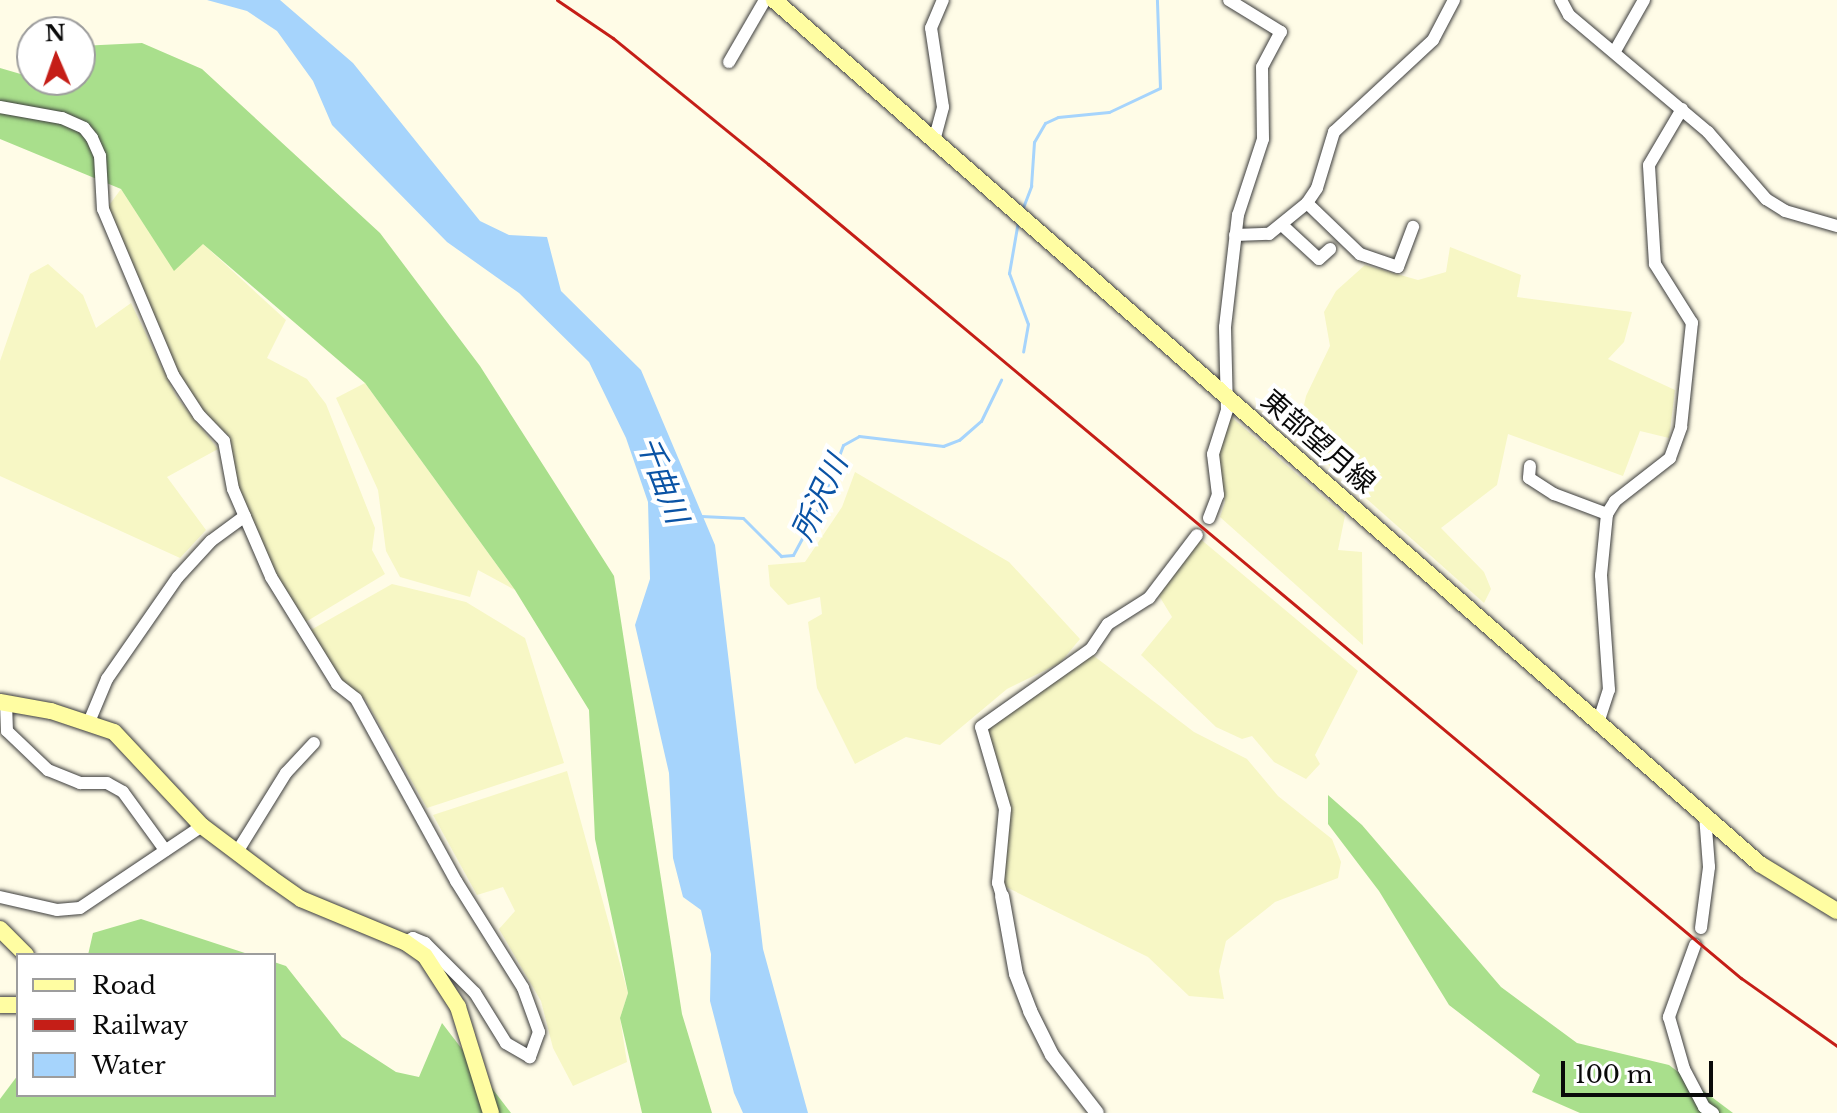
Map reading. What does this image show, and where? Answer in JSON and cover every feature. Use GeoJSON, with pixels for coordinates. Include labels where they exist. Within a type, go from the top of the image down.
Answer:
{"type":"FeatureCollection","features":[{"type":"Feature","properties":{"kind":"main road","name":"東部望月線"},"geometry":{"type":"LineString","coordinates":[[774,1],[1705,815],[1786,884],[1837,911]]}},
{"type":"Feature","properties":{"kind":"main road"},"geometry":{"type":"LineString","coordinates":[[3,702],[89,722],[130,743],[202,826],[301,899],[405,942],[435,968],[458,1007],[491,1113]]}},
{"type":"Feature","properties":{"kind":"main road"},"geometry":{"type":"LineString","coordinates":[[0,929],[24,953]]}},
{"type":"Feature","properties":{"kind":"street"},"geometry":{"type":"LineString","coordinates":[[934,141],[943,107],[931,28],[943,0]]}},
{"type":"Feature","properties":{"kind":"street"},"geometry":{"type":"LineString","coordinates":[[1209,518],[1218,495],[1213,454],[1228,398],[1225,327],[1235,235],[1263,139],[1262,67],[1281,32],[1229,0]]}},
{"type":"Feature","properties":{"kind":"street"},"geometry":{"type":"LineString","coordinates":[[1235,235],[1269,234],[1307,203],[1317,188],[1339,125],[1433,40],[1454,0]]}},
{"type":"Feature","properties":{"kind":"street"},"geometry":{"type":"LineString","coordinates":[[1561,0],[1569,15],[1682,109],[1766,199],[1785,211],[1837,226]]}},
{"type":"Feature","properties":{"kind":"street"},"geometry":{"type":"LineString","coordinates":[[1615,51],[1644,0]]}},
{"type":"Feature","properties":{"kind":"street"},"geometry":{"type":"LineString","coordinates":[[729,62],[774,1]]}},
{"type":"Feature","properties":{"kind":"street"},"geometry":{"type":"LineString","coordinates":[[0,107],[62,118],[84,128],[92,138],[100,156],[103,209],[173,375],[199,415],[224,441],[233,489],[271,577],[337,684],[356,699],[456,881],[523,988],[539,1032],[530,1057],[506,1043],[475,993],[425,943],[413,938],[405,942]]}},
{"type":"Feature","properties":{"kind":"street"},"geometry":{"type":"LineString","coordinates":[[1599,720],[1609,690],[1601,575],[1607,514],[1615,501],[1670,458],[1681,427],[1692,323],[1655,264],[1649,165],[1682,109]]}},
{"type":"Feature","properties":{"kind":"street"},"geometry":{"type":"LineString","coordinates":[[1307,203],[1360,254],[1398,267],[1413,227]]}},
{"type":"Feature","properties":{"kind":"street"},"geometry":{"type":"LineString","coordinates":[[1282,225],[1319,259],[1330,249]]}},
{"type":"Feature","properties":{"kind":"street"},"geometry":{"type":"LineString","coordinates":[[1530,466],[1529,478],[1554,494],[1607,514]]}},
{"type":"Feature","properties":{"kind":"street"},"geometry":{"type":"LineString","coordinates":[[89,722],[107,679],[178,577],[211,541],[245,516]]}},
{"type":"Feature","properties":{"kind":"street"},"geometry":{"type":"LineString","coordinates":[[1097,1113],[1052,1055],[1016,974],[998,883],[1005,809],[981,727],[1091,649],[1108,624],[1149,598],[1197,535]]}},
{"type":"Feature","properties":{"kind":"street"},"geometry":{"type":"LineString","coordinates":[[3,702],[7,731],[48,770],[80,783],[107,783],[123,792],[165,850]]}},
{"type":"Feature","properties":{"kind":"street"},"geometry":{"type":"LineString","coordinates":[[237,852],[286,773],[314,743]]}},
{"type":"Feature","properties":{"kind":"street"},"geometry":{"type":"LineString","coordinates":[[1701,928],[1709,867],[1705,815]]}},
{"type":"Feature","properties":{"kind":"street"},"geometry":{"type":"LineString","coordinates":[[0,897],[57,910],[80,908],[202,826]]}},
{"type":"Feature","properties":{"kind":"street"},"geometry":{"type":"LineString","coordinates":[[1695,945],[1669,1017],[1684,1069],[1704,1107],[1713,1113]]}},
{"type":"Feature","properties":{"kind":"green space"},"geometry":{"type":"Polygon","coordinates":[[[142,43],[202,69],[380,233],[480,366],[614,576],[682,1014],[712,1113],[642,1113],[620,1018],[628,993],[595,839],[589,710],[515,590],[365,383],[203,244],[174,271],[121,189],[0,139],[0,68],[16,73],[16,96],[96,96],[96,45],[142,43]]]}},
{"type":"Feature","properties":{"kind":"green space"},"geometry":{"type":"Polygon","coordinates":[[[121,189],[174,270],[202,243],[286,320],[267,358],[307,379],[326,404],[375,528],[372,550],[385,574],[304,623],[276,579],[238,488],[230,437],[202,412],[178,373],[107,208],[121,189]]]}},
{"type":"Feature","properties":{"kind":"green space"},"geometry":{"type":"Polygon","coordinates":[[[1450,247],[1521,275],[1517,297],[1632,312],[1624,342],[1608,359],[1675,390],[1669,438],[1640,431],[1623,476],[1508,434],[1497,485],[1441,528],[1484,572],[1491,589],[1484,603],[1297,437],[1306,396],[1330,346],[1324,312],[1336,291],[1365,265],[1418,280],[1446,272],[1450,247]]]}},
{"type":"Feature","properties":{"kind":"green space"},"geometry":{"type":"Polygon","coordinates":[[[48,264],[83,295],[96,328],[131,303],[176,396],[218,449],[167,477],[206,530],[180,558],[0,476],[0,361],[30,274],[48,264]]]}},
{"type":"Feature","properties":{"kind":"green space"},"geometry":{"type":"Polygon","coordinates":[[[365,383],[515,590],[478,570],[470,597],[400,577],[386,551],[378,490],[336,398],[365,383]]]}},
{"type":"Feature","properties":{"kind":"green space"},"geometry":{"type":"Polygon","coordinates":[[[1229,415],[1345,516],[1338,550],[1362,552],[1363,645],[1220,517],[1225,502],[1216,446],[1229,415]]]}},
{"type":"Feature","properties":{"kind":"green space"},"geometry":{"type":"Polygon","coordinates":[[[855,472],[1009,562],[1080,639],[1060,663],[1007,689],[940,745],[906,737],[855,764],[817,688],[808,622],[822,614],[820,597],[788,605],[770,586],[768,565],[805,562],[842,507],[855,472]]]}},
{"type":"Feature","properties":{"kind":"green space"},"geometry":{"type":"Polygon","coordinates":[[[1198,537],[1358,671],[1315,755],[1320,764],[1306,779],[1274,762],[1252,736],[1242,739],[1216,727],[1141,655],[1172,617],[1158,594],[1198,537]]]}},
{"type":"Feature","properties":{"kind":"green space"},"geometry":{"type":"Polygon","coordinates":[[[392,584],[466,602],[525,638],[564,763],[427,808],[365,699],[339,680],[309,631],[392,584]]]}},
{"type":"Feature","properties":{"kind":"green space"},"geometry":{"type":"Polygon","coordinates":[[[1090,653],[1194,732],[1247,759],[1278,796],[1332,839],[1341,862],[1338,878],[1275,902],[1226,941],[1219,971],[1224,999],[1189,996],[1148,957],[998,883],[1007,812],[982,730],[1090,653]]]}},
{"type":"Feature","properties":{"kind":"green space"},"geometry":{"type":"Polygon","coordinates":[[[567,771],[628,993],[620,1018],[627,1062],[573,1086],[553,1048],[541,1001],[499,929],[515,911],[503,887],[477,895],[433,815],[567,771]]]}},
{"type":"Feature","properties":{"kind":"green space"},"geometry":{"type":"Polygon","coordinates":[[[1328,795],[1362,825],[1501,987],[1577,1043],[1669,1065],[1733,1113],[1580,1113],[1532,1092],[1540,1075],[1449,1005],[1379,891],[1328,824],[1328,795]]]}},
{"type":"Feature","properties":{"kind":"green space"},"geometry":{"type":"Polygon","coordinates":[[[141,919],[245,953],[88,953],[93,933],[141,919]]]}},
{"type":"Feature","properties":{"kind":"green space"},"geometry":{"type":"Polygon","coordinates":[[[276,963],[286,966],[342,1037],[396,1072],[419,1077],[442,1023],[511,1113],[0,1113],[0,1099],[16,1078],[16,1097],[276,1097],[276,963]]]}},
{"type":"Feature","properties":{"kind":"water","name":"千曲川"},"geometry":{"type":"Polygon","coordinates":[[[207,0],[280,0],[353,63],[480,221],[509,235],[547,237],[561,291],[641,370],[715,545],[763,949],[808,1113],[743,1113],[734,1093],[710,1001],[711,954],[701,910],[683,897],[673,858],[669,773],[635,625],[650,579],[648,502],[626,438],[589,362],[519,293],[447,242],[332,125],[313,81],[277,31],[247,11],[207,0]]]}},
{"type":"Feature","properties":{"kind":"waterway","name":"所沢川"},"geometry":{"type":"LineString","coordinates":[[1022,210],[1031,186],[1034,142],[1045,123],[1058,117],[1109,112],[1160,88],[1157,0]]}},
{"type":"Feature","properties":{"kind":"waterway","name":"所沢川"},"geometry":{"type":"LineString","coordinates":[[1018,221],[1009,273],[1028,324],[1023,352]]}},
{"type":"Feature","properties":{"kind":"waterway","name":"所沢川"},"geometry":{"type":"LineString","coordinates":[[701,516],[743,518],[781,556],[793,555],[821,503],[843,445],[859,436],[943,446],[959,440],[981,421],[1001,380]]}},
{"type":"Feature","properties":{"kind":"railway"},"geometry":{"type":"LineString","coordinates":[[557,0],[613,38],[768,164],[1741,978],[1837,1046]]}}]}
